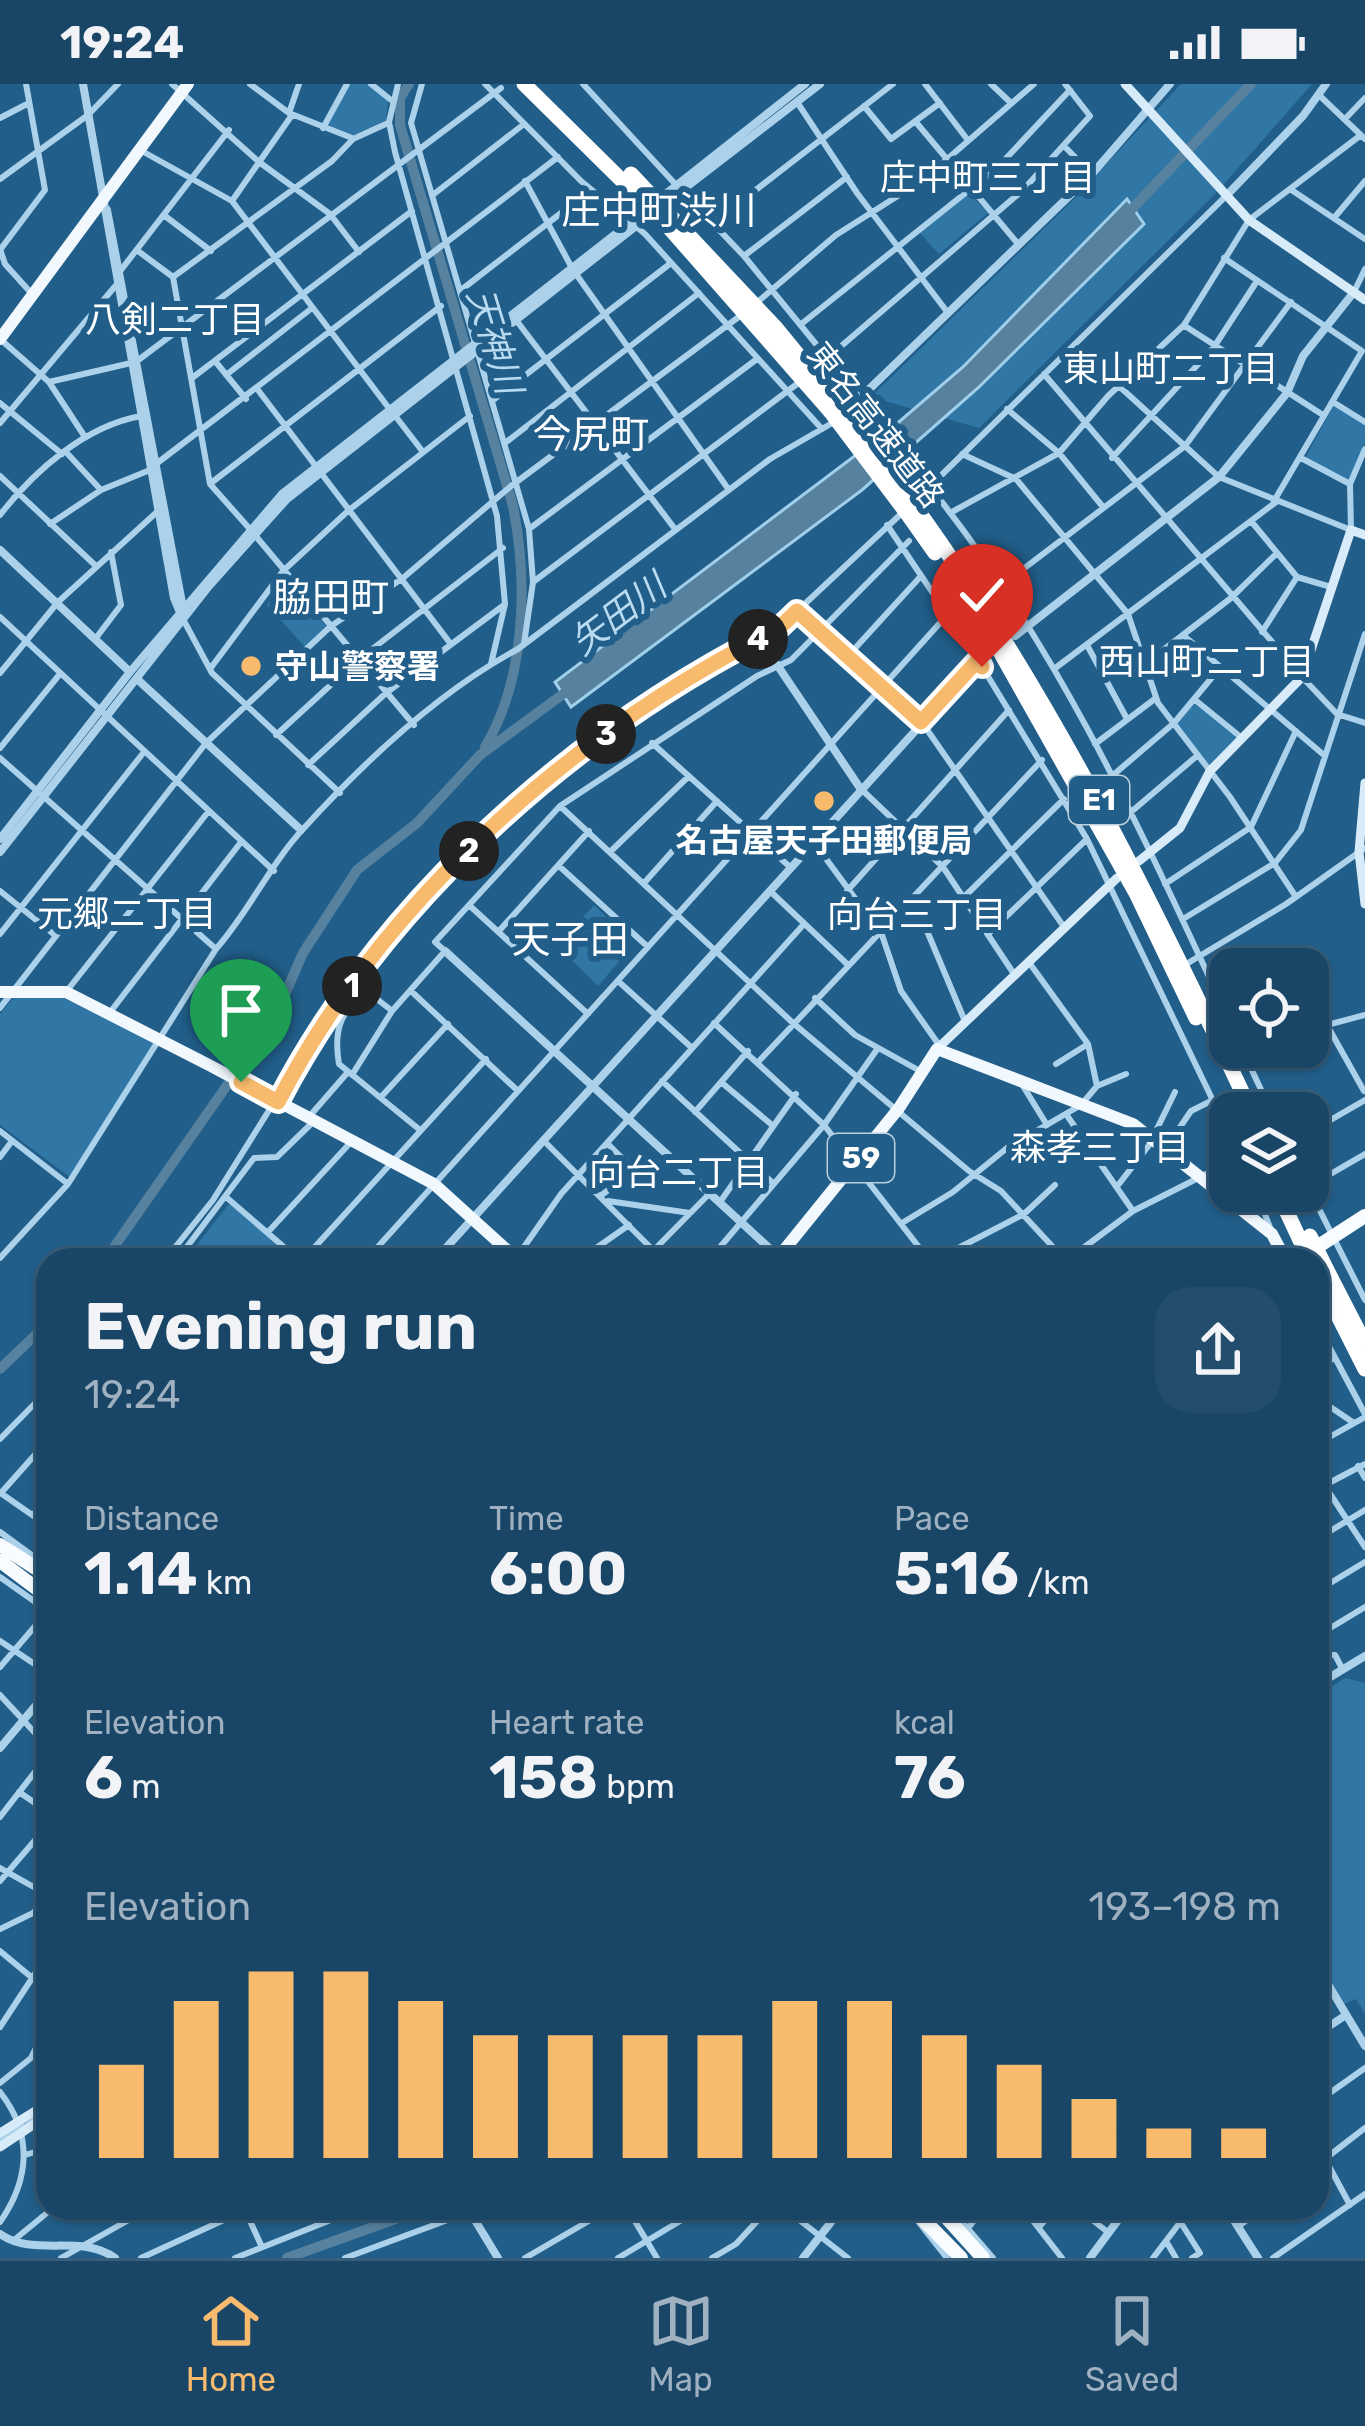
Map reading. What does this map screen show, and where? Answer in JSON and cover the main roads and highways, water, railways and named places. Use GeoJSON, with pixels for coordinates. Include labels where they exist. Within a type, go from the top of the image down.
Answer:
{"type":"FeatureCollection","features":[{"type":"Feature","properties":{"kind":"highway","name":"東名高速道路"},"geometry":{"type":"LineString","coordinates":[[524,84],[666,224],[835,408]]}},
{"type":"Feature","properties":{"kind":"highway","name":"東名高速道路"},"geometry":{"type":"LineString","coordinates":[[539,84],[674,216],[835,408],[1006,641],[1092,787],[1242,1092]]}},
{"type":"Feature","properties":{"kind":"highway","name":"東名高速道路"},"geometry":{"type":"LineString","coordinates":[[910,509],[1082,792],[1230,1092]]}},
{"type":"Feature","properties":{"kind":"highway"},"geometry":{"type":"LineString","coordinates":[[1290,1212],[1310,1248]]}},
{"type":"Feature","properties":{"kind":"highway"},"geometry":{"type":"LineString","coordinates":[[1296,1212],[1308,1248]]}},
{"type":"Feature","properties":{"kind":"highway"},"geometry":{"type":"LineString","coordinates":[[1326,1248],[1365,1216]]}},
{"type":"Feature","properties":{"kind":"highway"},"geometry":{"type":"LineString","coordinates":[[1320,1248],[1365,1227]]}},
{"type":"Feature","properties":{"kind":"highway"},"geometry":{"type":"LineString","coordinates":[[1329,1287],[1365,1344]]}},
{"type":"Feature","properties":{"kind":"highway"},"geometry":{"type":"LineString","coordinates":[[1329,1291],[1365,1369]]}},
{"type":"Feature","properties":{"kind":"highway"},"geometry":{"type":"LineString","coordinates":[[0,1545],[36,1568]]}},
{"type":"Feature","properties":{"kind":"highway"},"geometry":{"type":"LineString","coordinates":[[0,1561],[36,1588]]}},
{"type":"Feature","properties":{"kind":"highway"},"geometry":{"type":"LineString","coordinates":[[925,2220],[961,2258]]}},
{"type":"Feature","properties":{"kind":"highway"},"geometry":{"type":"LineString","coordinates":[[949,2220],[982,2258]]}},
{"type":"Feature","properties":{"kind":"main road"},"geometry":{"type":"LineString","coordinates":[[1125,84],[1249,220],[1365,299]]}},
{"type":"Feature","properties":{"kind":"main road"},"geometry":{"type":"LineString","coordinates":[[0,339],[140,150],[181,86]]}},
{"type":"Feature","properties":{"kind":"main road"},"geometry":{"type":"LineString","coordinates":[[1139,861],[1180,828],[1210,771],[1302,676],[1351,530],[1365,535]]}},
{"type":"Feature","properties":{"kind":"main road"},"geometry":{"type":"LineString","coordinates":[[1365,783],[1365,904]]}},
{"type":"Feature","properties":{"kind":"main road"},"geometry":{"type":"LineString","coordinates":[[1363,849],[1365,838]]}},
{"type":"Feature","properties":{"kind":"main road"},"geometry":{"type":"LineString","coordinates":[[1114,881],[938,1047],[1133,1124],[1272,1234],[1280,1248]]}},
{"type":"Feature","properties":{"kind":"main road"},"geometry":{"type":"LineString","coordinates":[[6,993],[66,992],[434,1184],[503,1248]]}},
{"type":"Feature","properties":{"kind":"main road","name":"59"},"geometry":{"type":"LineString","coordinates":[[786,1248],[857,1164],[938,1047]]}},
{"type":"Feature","properties":{"kind":"main road"},"geometry":{"type":"LineString","coordinates":[[21,2126],[36,2112]]}},
{"type":"Feature","properties":{"kind":"main road"},"geometry":{"type":"LineString","coordinates":[[2,2140],[36,2117]]}},
{"type":"Feature","properties":{"kind":"waterway","name":"天神川"},"geometry":{"type":"LineString","coordinates":[[409,84],[400,98],[400,125],[518,536],[522,598],[516,661],[499,720],[485,747]]}},
{"type":"Feature","properties":{"kind":"waterway","name":"矢田川"},"geometry":{"type":"LineString","coordinates":[[1126,215],[1251,84]]}},
{"type":"Feature","properties":{"kind":"waterway","name":"矢田川"},"geometry":{"type":"LineString","coordinates":[[113,1248],[276,1015],[303,953],[357,870],[417,823],[480,755],[570,689]]}},
{"type":"Feature","properties":{"kind":"waterway","name":"矢田川"},"geometry":{"type":"LineString","coordinates":[[0,1369],[36,1334]]}},
{"type":"Feature","properties":{"kind":"waterway"},"geometry":{"type":"LineString","coordinates":[[287,2258],[393,2220]]}},
{"type":"Feature","properties":{"kind":"place","name":"守山警察署"},"geometry":{"type":"Point","coordinates":[251,666]}},
{"type":"Feature","properties":{"kind":"place","name":"名古屋天子田郵便局"},"geometry":{"type":"Point","coordinates":[824,801]}},
{"type":"Feature","properties":{"kind":"district","name":"庄中町三丁目"},"geometry":{"type":"Point","coordinates":[988,177]}},
{"type":"Feature","properties":{"kind":"district","name":"庄中町渋川"},"geometry":{"type":"Point","coordinates":[659,211]}},
{"type":"Feature","properties":{"kind":"district","name":"八剣二丁目"},"geometry":{"type":"Point","coordinates":[175,319]}},
{"type":"Feature","properties":{"kind":"district","name":"東山町二丁目"},"geometry":{"type":"Point","coordinates":[1171,368]}},
{"type":"Feature","properties":{"kind":"district","name":"今尻町"},"geometry":{"type":"Point","coordinates":[591,435]}},
{"type":"Feature","properties":{"kind":"district","name":"脇田町"},"geometry":{"type":"Point","coordinates":[331,598]}},
{"type":"Feature","properties":{"kind":"district","name":"西山町二丁目"},"geometry":{"type":"Point","coordinates":[1207,661]}},
{"type":"Feature","properties":{"kind":"district","name":"元郷二丁目"},"geometry":{"type":"Point","coordinates":[127,913]}},
{"type":"Feature","properties":{"kind":"district","name":"向台三丁目"},"geometry":{"type":"Point","coordinates":[917,914]}},
{"type":"Feature","properties":{"kind":"district","name":"天子田"},"geometry":{"type":"Point","coordinates":[570,940]}},
{"type":"Feature","properties":{"kind":"district","name":"森孝三丁目"},"geometry":{"type":"Point","coordinates":[1100,1147]}},
{"type":"Feature","properties":{"kind":"district","name":"向台二丁目"},"geometry":{"type":"Point","coordinates":[679,1172]}}]}
